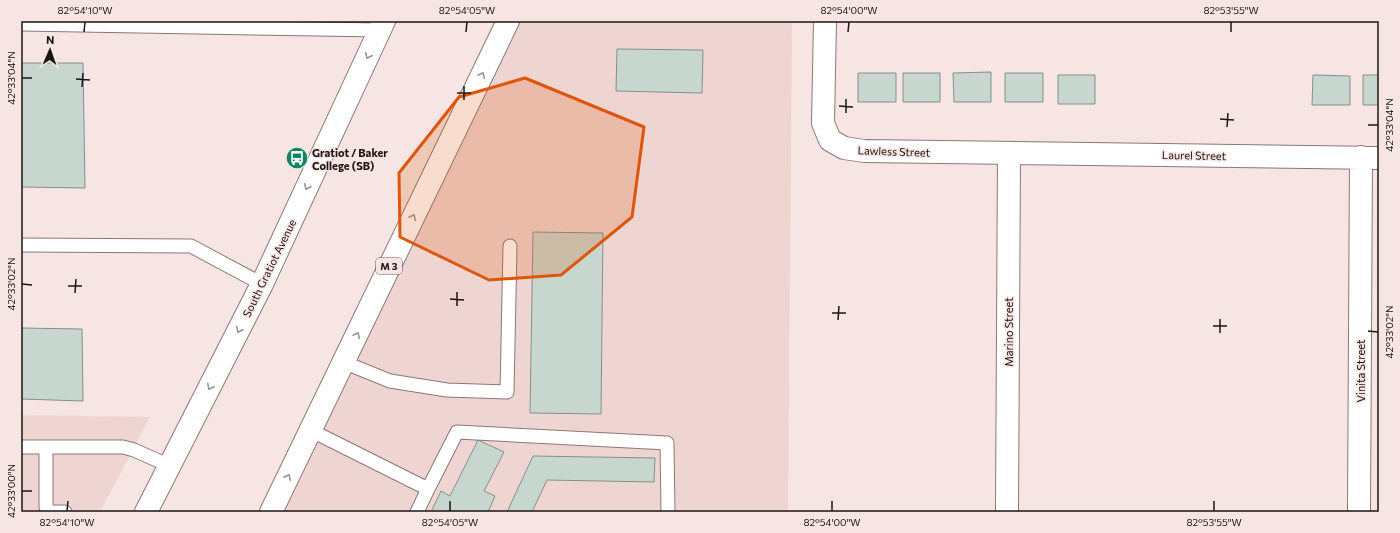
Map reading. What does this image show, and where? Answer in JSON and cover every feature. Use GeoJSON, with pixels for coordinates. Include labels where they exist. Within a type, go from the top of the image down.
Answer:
{"type":"FeatureCollection","features":[{"type":"Feature","properties":{"kind":"street","name":"M 3"},"geometry":{"type":"LineString","coordinates":[[271,512],[508,21]]}},
{"type":"Feature","properties":{"kind":"street","name":"Lawless Street"},"geometry":{"type":"LineString","coordinates":[[825,21],[823,123],[830,140],[844,148],[864,151],[1009,153]]}},
{"type":"Feature","properties":{"kind":"street","name":"South Gratiot Avenue"},"geometry":{"type":"LineString","coordinates":[[146,512],[262,284],[382,26]]}},
{"type":"Feature","properties":{"kind":"street","name":"Laurel Street"},"geometry":{"type":"LineString","coordinates":[[1009,153],[1370,158]]}},
{"type":"Feature","properties":{"kind":"street","name":"Marino Street"},"geometry":{"type":"LineString","coordinates":[[1007,512],[1009,153]]}},
{"type":"Feature","properties":{"kind":"street","name":"Vinita Street"},"geometry":{"type":"LineString","coordinates":[[1360,512],[1370,158]]}},
{"type":"Feature","properties":{"kind":"lane"},"geometry":{"type":"LineString","coordinates":[[21,24],[382,26]]}},
{"type":"Feature","properties":{"kind":"lane"},"geometry":{"type":"LineString","coordinates":[[21,245],[191,246],[262,284]]}},
{"type":"Feature","properties":{"kind":"lane"},"geometry":{"type":"LineString","coordinates":[[343,362],[390,381],[447,390],[507,392],[510,246]]}},
{"type":"Feature","properties":{"kind":"lane"},"geometry":{"type":"LineString","coordinates":[[310,430],[428,489]]}},
{"type":"Feature","properties":{"kind":"lane"},"geometry":{"type":"LineString","coordinates":[[418,512],[457,432],[667,443],[668,512]]}},
{"type":"Feature","properties":{"kind":"lane"},"geometry":{"type":"LineString","coordinates":[[21,447],[123,447],[134,450],[170,466]]}},
{"type":"Feature","properties":{"kind":"lane"},"geometry":{"type":"LineString","coordinates":[[46,447],[46,507],[50,512],[65,512]]}},
{"type":"Feature","properties":{"kind":"highlighted area"},"geometry":{"type":"Polygon","coordinates":[[[525,78],[644,127],[632,217],[561,275],[489,280],[400,237],[399,173],[459,97],[525,78]]]}},
{"type":"Feature","properties":{"kind":"shaded area"},"geometry":{"type":"Polygon","coordinates":[[[507,21],[792,21],[788,512],[271,512],[507,21]]]}},
{"type":"Feature","properties":{"kind":"shaded area"},"geometry":{"type":"Polygon","coordinates":[[[21,415],[150,417],[100,512],[21,512],[21,415]]]}},
{"type":"Feature","properties":{"kind":"building"},"geometry":{"type":"Polygon","coordinates":[[[617,49],[703,50],[702,93],[616,91],[617,49]]]}},
{"type":"Feature","properties":{"kind":"building"},"geometry":{"type":"Polygon","coordinates":[[[21,63],[83,63],[85,188],[21,187],[21,63]]]}},
{"type":"Feature","properties":{"kind":"building"},"geometry":{"type":"Polygon","coordinates":[[[991,72],[991,102],[954,102],[953,73],[991,72]]]}},
{"type":"Feature","properties":{"kind":"building"},"geometry":{"type":"Polygon","coordinates":[[[858,73],[896,73],[896,102],[858,102],[858,73]]]}},
{"type":"Feature","properties":{"kind":"building"},"geometry":{"type":"Polygon","coordinates":[[[903,73],[940,73],[940,102],[903,102],[903,73]]]}},
{"type":"Feature","properties":{"kind":"building"},"geometry":{"type":"Polygon","coordinates":[[[1005,73],[1043,73],[1043,102],[1005,102],[1005,73]]]}},
{"type":"Feature","properties":{"kind":"building"},"geometry":{"type":"Polygon","coordinates":[[[1058,75],[1095,75],[1095,104],[1058,104],[1058,75]]]}},
{"type":"Feature","properties":{"kind":"building"},"geometry":{"type":"Polygon","coordinates":[[[1313,75],[1350,76],[1350,105],[1312,105],[1313,75]]]}},
{"type":"Feature","properties":{"kind":"building"},"geometry":{"type":"Polygon","coordinates":[[[1363,75],[1379,75],[1379,105],[1363,105],[1363,75]]]}},
{"type":"Feature","properties":{"kind":"building"},"geometry":{"type":"Polygon","coordinates":[[[533,232],[603,233],[601,414],[530,413],[533,232]]]}},
{"type":"Feature","properties":{"kind":"building"},"geometry":{"type":"Polygon","coordinates":[[[21,328],[82,329],[83,401],[21,399],[21,328]]]}},
{"type":"Feature","properties":{"kind":"building"},"geometry":{"type":"Polygon","coordinates":[[[478,440],[504,452],[484,491],[495,496],[488,512],[431,512],[441,491],[450,496],[478,440]]]}},
{"type":"Feature","properties":{"kind":"building"},"geometry":{"type":"Polygon","coordinates":[[[533,456],[655,458],[654,482],[547,480],[532,512],[507,512],[533,456]]]}},
{"type":"Feature","properties":{"kind":"place","name":"Gratiot / Baker College (SB)"},"geometry":{"type":"Point","coordinates":[297,158]}}]}
